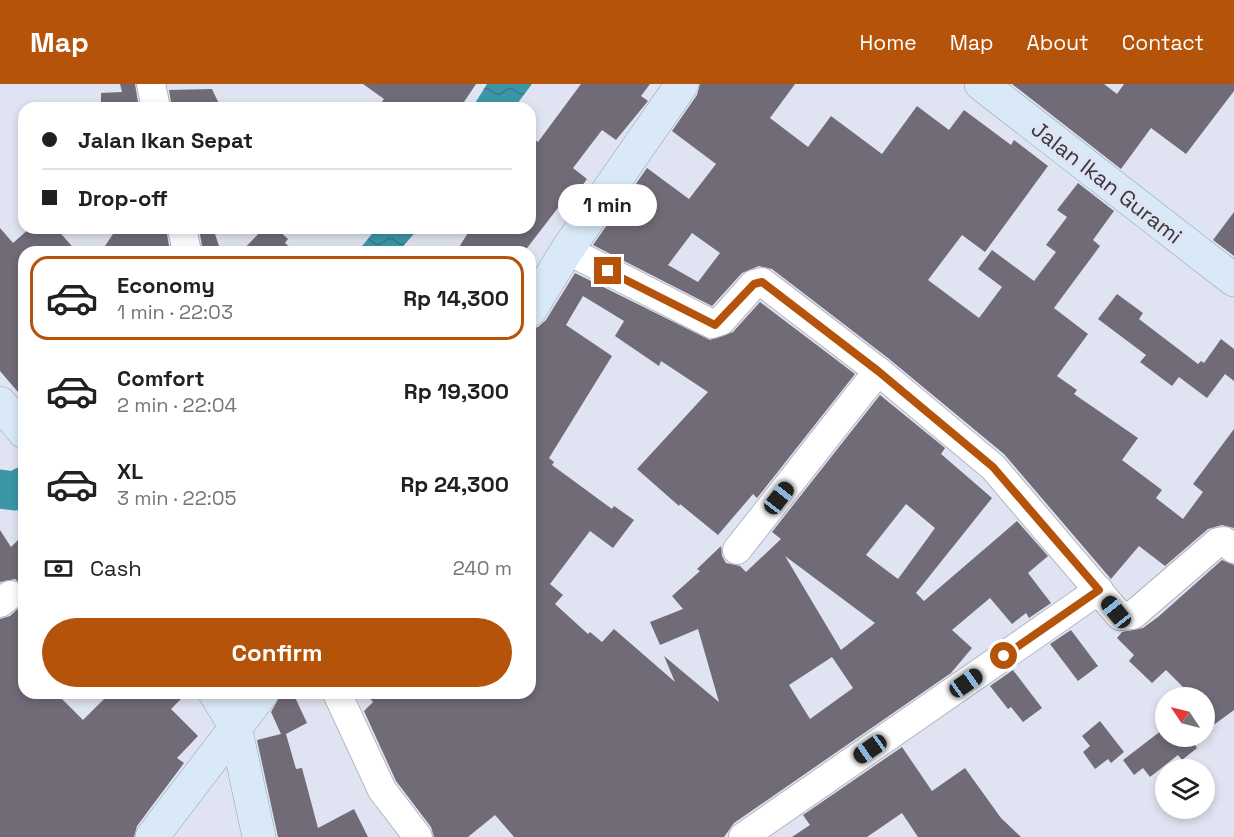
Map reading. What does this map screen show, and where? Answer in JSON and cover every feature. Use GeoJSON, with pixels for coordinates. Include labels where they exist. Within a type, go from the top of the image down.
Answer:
{"type":"FeatureCollection","features":[{"type":"Feature","properties":{"kind":"main road"},"geometry":{"type":"LineString","coordinates":[[536,300],[567,250],[682,84]]}},
{"type":"Feature","properties":{"kind":"main road","name":"Jalan Ikan Gurami"},"geometry":{"type":"LineString","coordinates":[[981,84],[1234,280]]}},
{"type":"Feature","properties":{"kind":"main road"},"geometry":{"type":"LineString","coordinates":[[0,403],[18,425]]}},
{"type":"Feature","properties":{"kind":"main road"},"geometry":{"type":"LineString","coordinates":[[219,699],[235,726],[259,837]]}},
{"type":"Feature","properties":{"kind":"main road"},"geometry":{"type":"LineString","coordinates":[[152,837],[257,699]]}},
{"type":"Feature","properties":{"kind":"street"},"geometry":{"type":"LineString","coordinates":[[151,84],[155,102]]}},
{"type":"Feature","properties":{"kind":"street"},"geometry":{"type":"LineString","coordinates":[[567,250],[712,324],[721,321],[754,284],[762,282],[878,371],[1000,474],[1120,616],[1128,616],[1218,542],[1224,541],[1234,549]]}},
{"type":"Feature","properties":{"kind":"street"},"geometry":{"type":"LineString","coordinates":[[737,550],[878,371]]}},
{"type":"Feature","properties":{"kind":"street"},"geometry":{"type":"LineString","coordinates":[[754,834],[1099,590]]}},
{"type":"Feature","properties":{"kind":"street"},"geometry":{"type":"LineString","coordinates":[[340,699],[377,782],[418,837]]}},
{"type":"Feature","properties":{"kind":"water"},"geometry":{"type":"Polygon","coordinates":[[[487,84],[532,84],[518,102],[476,102],[487,84]]]}},
{"type":"Feature","properties":{"kind":"water"},"geometry":{"type":"Polygon","coordinates":[[[372,234],[414,234],[403,246],[362,246],[372,234]]]}},
{"type":"Feature","properties":{"kind":"building"},"geometry":{"type":"Polygon","coordinates":[[[120,84],[135,84],[138,102],[101,102],[101,93],[122,92],[120,84]]]}},
{"type":"Feature","properties":{"kind":"building"},"geometry":{"type":"Polygon","coordinates":[[[363,84],[476,84],[464,102],[382,102],[384,99],[363,84]]]}},
{"type":"Feature","properties":{"kind":"building"},"geometry":{"type":"Polygon","coordinates":[[[581,84],[650,84],[641,96],[648,101],[616,140],[602,130],[573,168],[587,179],[569,204],[564,200],[529,246],[460,246],[467,234],[536,234],[536,140],[538,142],[581,84]]]}},
{"type":"Feature","properties":{"kind":"building"},"geometry":{"type":"Polygon","coordinates":[[[700,84],[795,84],[770,118],[808,147],[831,116],[882,154],[917,106],[949,130],[964,110],[1011,145],[1014,140],[1048,166],[985,252],[962,235],[928,280],[979,318],[1002,287],[978,269],[992,250],[1034,281],[1056,252],[1046,245],[1067,217],[1057,210],[1078,183],[1114,211],[1093,240],[1100,246],[1054,308],[1088,334],[1057,376],[1077,390],[1074,394],[1138,438],[1122,460],[1162,490],[1156,498],[1183,519],[1203,492],[1193,484],[1234,429],[1234,528],[1222,525],[1208,529],[1165,566],[1139,546],[1111,579],[1004,454],[888,358],[772,269],[759,266],[742,273],[712,306],[593,245],[647,168],[689,199],[716,164],[672,131],[697,95],[700,84]],[[692,233],[668,265],[698,282],[720,253],[692,233]]]}},
{"type":"Feature","properties":{"kind":"building"},"geometry":{"type":"Polygon","coordinates":[[[1012,84],[1104,84],[1117,94],[1124,84],[1234,84],[1234,91],[1186,154],[1151,128],[1121,169],[1012,84]]]}},
{"type":"Feature","properties":{"kind":"building"},"geometry":{"type":"Polygon","coordinates":[[[212,89],[218,102],[171,102],[169,90],[212,89]]]}},
{"type":"Feature","properties":{"kind":"building"},"geometry":{"type":"Polygon","coordinates":[[[1234,212],[1234,256],[1213,240],[1234,212]]]}},
{"type":"Feature","properties":{"kind":"building"},"geometry":{"type":"Polygon","coordinates":[[[0,228],[13,243],[23,234],[61,234],[72,246],[18,246],[18,392],[0,371],[0,228]]]}},
{"type":"Feature","properties":{"kind":"building"},"geometry":{"type":"Polygon","coordinates":[[[113,234],[167,234],[169,246],[105,246],[113,234]]]}},
{"type":"Feature","properties":{"kind":"building"},"geometry":{"type":"Polygon","coordinates":[[[200,234],[215,234],[219,246],[202,246],[200,234]]]}},
{"type":"Feature","properties":{"kind":"building"},"geometry":{"type":"Polygon","coordinates":[[[258,234],[283,234],[288,239],[285,243],[288,246],[247,246],[258,234]]]}},
{"type":"Feature","properties":{"kind":"building"},"geometry":{"type":"Polygon","coordinates":[[[575,273],[710,340],[733,332],[760,302],[855,374],[757,498],[753,494],[718,535],[680,504],[679,506],[637,469],[708,392],[661,361],[659,366],[615,336],[624,321],[583,296],[566,325],[612,356],[549,458],[554,462],[552,465],[612,509],[614,506],[634,520],[613,548],[590,531],[550,584],[563,595],[555,604],[588,634],[590,632],[602,642],[614,629],[675,682],[664,656],[719,702],[698,629],[660,645],[650,622],[683,609],[672,596],[700,571],[697,569],[721,546],[722,556],[726,563],[740,566],[746,572],[781,539],[772,532],[880,395],[945,448],[941,454],[992,498],[916,593],[924,601],[1017,521],[1048,556],[1028,573],[1051,603],[1029,618],[1026,613],[1012,624],[990,598],[952,630],[972,648],[951,673],[734,823],[724,837],[514,837],[495,815],[468,837],[434,837],[431,827],[396,781],[364,711],[373,702],[370,699],[536,699],[536,328],[546,320],[575,273]],[[906,504],[866,555],[898,579],[935,528],[906,504]],[[785,556],[841,650],[875,623],[785,556]],[[832,657],[789,685],[810,719],[853,688],[832,657]]]}},
{"type":"Feature","properties":{"kind":"building"},"geometry":{"type":"Polygon","coordinates":[[[1117,294],[1143,313],[1139,319],[1198,364],[1201,361],[1204,363],[1221,339],[1234,349],[1234,381],[1225,374],[1207,398],[1179,377],[1172,386],[1140,362],[1146,355],[1098,319],[1117,294]]]}},
{"type":"Feature","properties":{"kind":"building"},"geometry":{"type":"Polygon","coordinates":[[[0,530],[11,547],[18,540],[18,582],[15,579],[0,582],[0,530]]]}},
{"type":"Feature","properties":{"kind":"building"},"geometry":{"type":"Polygon","coordinates":[[[1222,560],[1234,565],[1234,710],[1215,724],[1215,687],[1183,687],[1166,670],[1152,683],[1129,661],[1134,655],[1117,638],[1122,632],[1143,628],[1222,560]]]}},
{"type":"Feature","properties":{"kind":"building"},"geometry":{"type":"Polygon","coordinates":[[[18,609],[18,699],[62,699],[83,720],[104,699],[181,699],[171,709],[198,736],[177,758],[184,763],[137,826],[134,837],[0,837],[0,619],[10,616],[18,609]]]}},
{"type":"Feature","properties":{"kind":"building"},"geometry":{"type":"Polygon","coordinates":[[[1071,630],[1098,666],[1078,681],[1050,644],[1071,630]]]}},
{"type":"Feature","properties":{"kind":"building"},"geometry":{"type":"Polygon","coordinates":[[[1013,670],[1042,708],[1023,722],[1011,707],[1008,709],[990,686],[1013,670]]]}},
{"type":"Feature","properties":{"kind":"building"},"geometry":{"type":"Polygon","coordinates":[[[278,699],[296,699],[307,723],[286,734],[296,769],[302,768],[318,828],[354,809],[368,837],[278,837],[257,740],[281,734],[271,712],[278,699]]]}},
{"type":"Feature","properties":{"kind":"building"},"geometry":{"type":"Polygon","coordinates":[[[1100,721],[1124,752],[1111,763],[1108,759],[1095,769],[1083,752],[1090,746],[1082,736],[1100,721]]]}},
{"type":"Feature","properties":{"kind":"building"},"geometry":{"type":"Polygon","coordinates":[[[1155,735],[1155,747],[1197,748],[1183,759],[1178,755],[1173,759],[1155,759],[1155,773],[1150,777],[1143,768],[1134,775],[1123,760],[1155,735]]]}},
{"type":"Feature","properties":{"kind":"building"},"geometry":{"type":"Polygon","coordinates":[[[902,747],[932,791],[965,768],[1001,818],[1021,837],[918,837],[902,813],[867,837],[792,837],[810,825],[803,815],[902,747]]]}},
{"type":"Feature","properties":{"kind":"waterway"},"geometry":{"type":"LineString","coordinates":[[0,489],[18,489]]}},
{"type":"Feature","properties":{"kind":"route"},"geometry":{"type":"LineString","coordinates":[[608,271],[715,325],[754,284],[762,282],[878,371],[1000,474],[1099,590],[1004,656]]}}]}
